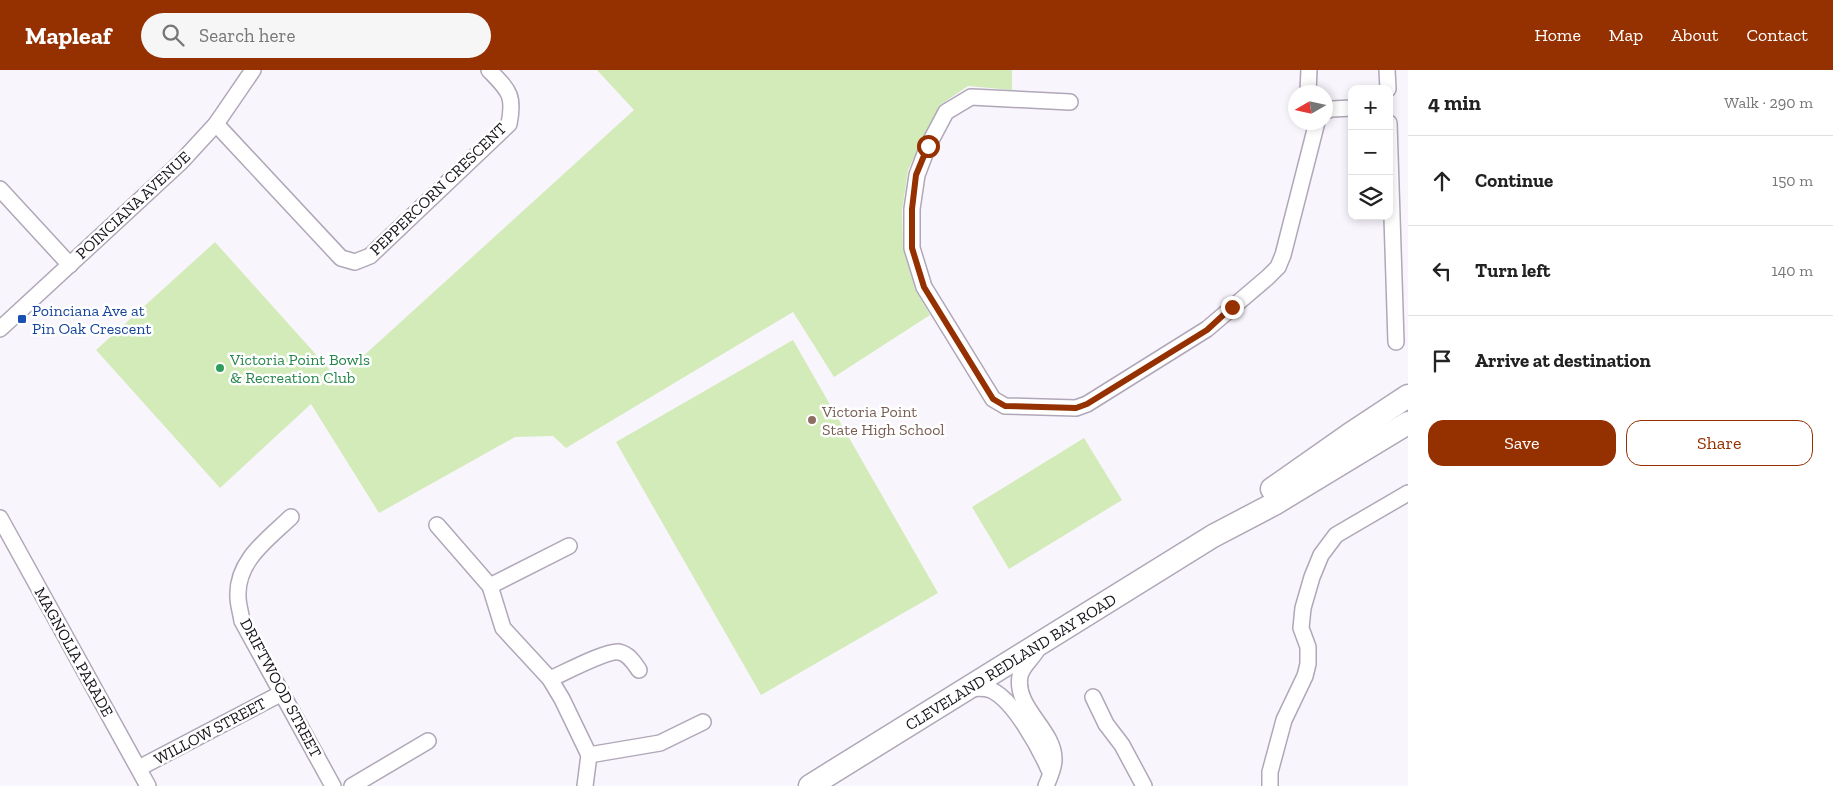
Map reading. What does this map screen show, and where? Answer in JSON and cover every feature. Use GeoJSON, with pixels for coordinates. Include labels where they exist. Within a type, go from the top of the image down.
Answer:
{"type":"FeatureCollection","features":[{"type":"Feature","properties":{"kind":"highway","name":"CLEVELAND REDLAND BAY ROAD"},"geometry":{"type":"LineString","coordinates":[[1212,536],[1272,489],[1348,435],[1408,396]]}},
{"type":"Feature","properties":{"kind":"highway","name":"CLEVELAND REDLAND BAY ROAD"},"geometry":{"type":"LineString","coordinates":[[810,786],[1212,536],[1274,504],[1408,422]]}},
{"type":"Feature","properties":{"kind":"street","name":"POINCIANA AVENUE"},"geometry":{"type":"LineString","coordinates":[[0,329],[181,162],[216,124],[253,70]]}},
{"type":"Feature","properties":{"kind":"street","name":"PEPPERCORN CRESCENT"},"geometry":{"type":"LineString","coordinates":[[216,124],[341,258],[354,262],[370,256],[509,124],[512,107],[508,90],[489,70]]}},
{"type":"Feature","properties":{"kind":"street"},"geometry":{"type":"LineString","coordinates":[[1308,85],[1309,70]]}},
{"type":"Feature","properties":{"kind":"street"},"geometry":{"type":"LineString","coordinates":[[1387,70],[1388,85]]}},
{"type":"Feature","properties":{"kind":"street"},"geometry":{"type":"LineString","coordinates":[[1070,102],[971,97],[946,112],[928,146],[916,175],[912,209],[912,248],[924,287],[993,399],[1005,406],[1076,408],[1087,404],[1207,330],[1268,277],[1278,267],[1283,255],[1315,130]]}},
{"type":"Feature","properties":{"kind":"street"},"geometry":{"type":"LineString","coordinates":[[1333,109],[1348,108]]}},
{"type":"Feature","properties":{"kind":"street"},"geometry":{"type":"LineString","coordinates":[[1389,130],[1396,342]]}},
{"type":"Feature","properties":{"kind":"street"},"geometry":{"type":"LineString","coordinates":[[0,189],[70,265]]}},
{"type":"Feature","properties":{"kind":"street"},"geometry":{"type":"LineString","coordinates":[[1270,786],[1270,772],[1284,720],[1305,676],[1308,664],[1308,647],[1301,628],[1303,608],[1321,555],[1336,535],[1408,493]]}},
{"type":"Feature","properties":{"kind":"street","name":"MAGNOLIA PARADE"},"geometry":{"type":"LineString","coordinates":[[0,518],[148,786]]}},
{"type":"Feature","properties":{"kind":"street","name":"DRIFTWOOD STREET"},"geometry":{"type":"LineString","coordinates":[[291,518],[252,554],[241,575],[238,597],[242,621],[333,786]]}},
{"type":"Feature","properties":{"kind":"street"},"geometry":{"type":"LineString","coordinates":[[437,525],[490,586],[503,628],[550,679],[562,699],[589,755],[585,786]]}},
{"type":"Feature","properties":{"kind":"street"},"geometry":{"type":"LineString","coordinates":[[490,586],[569,546]]}},
{"type":"Feature","properties":{"kind":"street"},"geometry":{"type":"LineString","coordinates":[[1041,641],[1034,655],[1021,671],[1020,688],[1025,704],[1048,740],[1053,753],[1054,762],[1048,779]]}},
{"type":"Feature","properties":{"kind":"street"},"geometry":{"type":"LineString","coordinates":[[550,679],[606,654],[619,652],[632,659],[639,670]]}},
{"type":"Feature","properties":{"kind":"street"},"geometry":{"type":"LineString","coordinates":[[964,689],[980,688],[991,690],[1012,706],[1044,757],[1048,779]]}},
{"type":"Feature","properties":{"kind":"street","name":"WILLOW STREET"},"geometry":{"type":"LineString","coordinates":[[139,768],[282,693]]}},
{"type":"Feature","properties":{"kind":"street"},"geometry":{"type":"LineString","coordinates":[[1093,697],[1106,724],[1122,746],[1144,786]]}},
{"type":"Feature","properties":{"kind":"street"},"geometry":{"type":"LineString","coordinates":[[589,755],[660,743],[703,722]]}},
{"type":"Feature","properties":{"kind":"street"},"geometry":{"type":"LineString","coordinates":[[352,786],[428,741]]}},
{"type":"Feature","properties":{"kind":"green space"},"geometry":{"type":"Polygon","coordinates":[[[597,70],[1012,70],[1012,90],[968,86],[940,105],[908,170],[902,211],[903,248],[915,289],[930,315],[834,377],[793,312],[566,448],[553,436],[515,437],[379,513],[311,404],[220,488],[96,350],[215,242],[338,379],[634,110],[597,70]]]}},
{"type":"Feature","properties":{"kind":"green space"},"geometry":{"type":"Polygon","coordinates":[[[793,340],[938,593],[761,695],[616,442],[793,340]]]}},
{"type":"Feature","properties":{"kind":"green space"},"geometry":{"type":"Polygon","coordinates":[[[1084,438],[1122,500],[1009,569],[972,507],[1084,438]]]}},
{"type":"Feature","properties":{"kind":"place","name":"Poinciana Ave at Pin Oak Crescent"},"geometry":{"type":"Point","coordinates":[22,319]}},
{"type":"Feature","properties":{"kind":"place","name":"Victoria Point Bowls & Recreation Club"},"geometry":{"type":"Point","coordinates":[220,368]}},
{"type":"Feature","properties":{"kind":"place","name":"Victoria Point State High School"},"geometry":{"type":"Point","coordinates":[812,420]}},
{"type":"Feature","properties":{"kind":"route"},"geometry":{"type":"LineString","coordinates":[[928,146],[916,175],[912,209],[912,248],[924,287],[993,399],[1005,406],[1076,408],[1087,404],[1207,330],[1232,307]]}}]}
